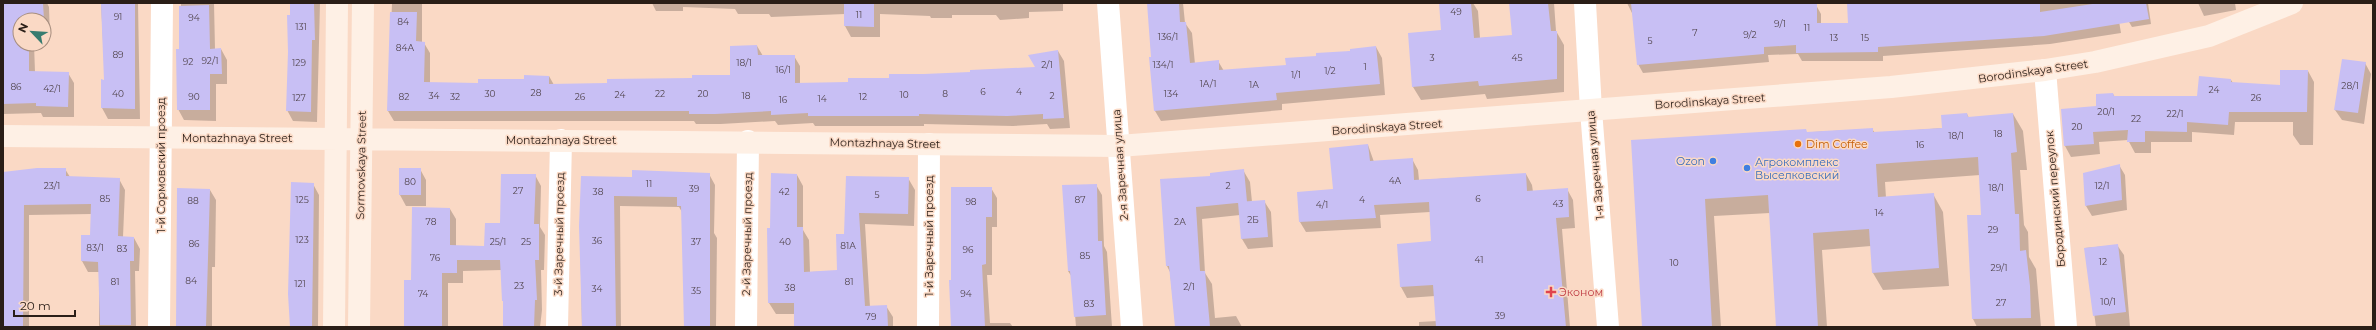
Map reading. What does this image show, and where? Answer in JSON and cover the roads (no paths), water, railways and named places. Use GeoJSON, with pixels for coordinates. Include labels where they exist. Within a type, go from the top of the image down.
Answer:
{"type":"FeatureCollection","features":[{"type":"Feature","properties":{"kind":"main road"},"geometry":{"type":"LineString","coordinates":[[334,327],[337,3]]}},
{"type":"Feature","properties":{"kind":"main road","name":"Sormovskaya Street"},"geometry":{"type":"LineString","coordinates":[[358,327],[363,3]]}},
{"type":"Feature","properties":{"kind":"main road","name":"Borodinskaya Street"},"geometry":{"type":"LineString","coordinates":[[1119,146],[1891,88],[2045,70],[2095,62],[2209,36],[2292,3]]}},
{"type":"Feature","properties":{"kind":"main road","name":"Montazhnaya Street"},"geometry":{"type":"LineString","coordinates":[[3,136],[748,141],[1119,146]]}},
{"type":"Feature","properties":{"kind":"street","name":"1-й Сормовский проезд"},"geometry":{"type":"LineString","coordinates":[[159,327],[162,3]]}},
{"type":"Feature","properties":{"kind":"street","name":"2-я Заречная улица"},"geometry":{"type":"LineString","coordinates":[[1108,3],[1132,327]]}},
{"type":"Feature","properties":{"kind":"street","name":"1-я Заречная улица"},"geometry":{"type":"LineString","coordinates":[[1585,3],[1591,110],[1608,327]]}},
{"type":"Feature","properties":{"kind":"street","name":"Бородинский переулок"},"geometry":{"type":"LineString","coordinates":[[2045,70],[2066,327]]}},
{"type":"Feature","properties":{"kind":"street","name":"3-й Заречный проезд"},"geometry":{"type":"LineString","coordinates":[[556,327],[561,140]]}},
{"type":"Feature","properties":{"kind":"street","name":"2-й Заречный проезд"},"geometry":{"type":"LineString","coordinates":[[746,327],[748,141]]}},
{"type":"Feature","properties":{"kind":"street","name":"1-й Заречный проезд"},"geometry":{"type":"LineString","coordinates":[[928,327],[929,144]]}},
{"type":"Feature","properties":{"kind":"place","name":"Dim Coffee"},"geometry":{"type":"Point","coordinates":[1798,144]}},
{"type":"Feature","properties":{"kind":"place","name":"Ozon"},"geometry":{"type":"Point","coordinates":[1713,161]}},
{"type":"Feature","properties":{"kind":"place","name":"Агрокомплекс Выселковский"},"geometry":{"type":"Point","coordinates":[1747,168]}},
{"type":"Feature","properties":{"kind":"place","name":"Эконом"},"geometry":{"type":"Point","coordinates":[1551,292]}}]}
